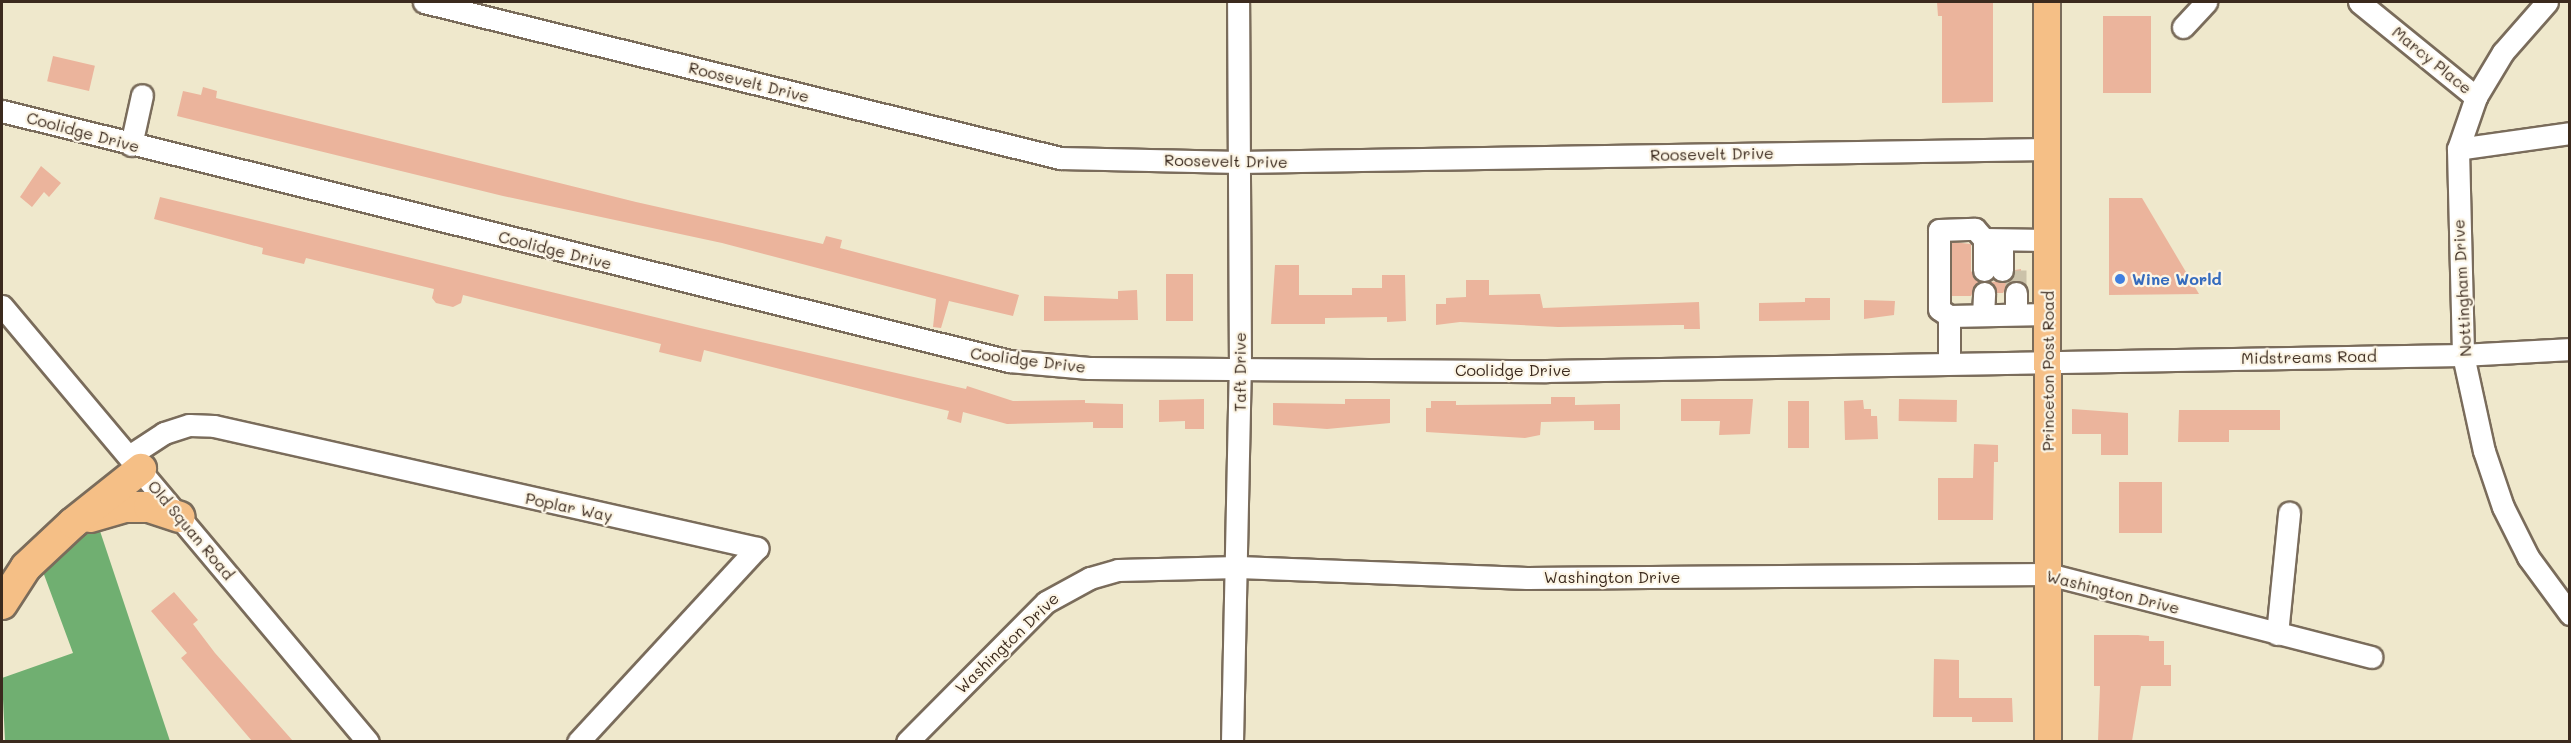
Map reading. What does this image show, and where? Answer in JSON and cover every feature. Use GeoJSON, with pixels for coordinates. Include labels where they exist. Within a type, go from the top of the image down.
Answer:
{"type":"FeatureCollection","features":[{"type":"Feature","properties":{"kind":"highway"},"geometry":{"type":"LineString","coordinates":[[2,604],[26,567],[135,463]]}},
{"type":"Feature","properties":{"kind":"highway"},"geometry":{"type":"LineString","coordinates":[[73,523],[124,507],[149,507],[179,517]]}},
{"type":"Feature","properties":{"kind":"main road","name":"Princeton Post Road"},"geometry":{"type":"LineString","coordinates":[[2047,2],[2048,741]]}},
{"type":"Feature","properties":{"kind":"street","name":"Roosevelt Drive"},"geometry":{"type":"LineString","coordinates":[[424,2],[1060,158],[1239,162],[2047,149]]}},
{"type":"Feature","properties":{"kind":"street","name":"Taft Drive"},"geometry":{"type":"LineString","coordinates":[[1232,741],[1238,567],[1240,368],[1238,2]]}},
{"type":"Feature","properties":{"kind":"street"},"geometry":{"type":"LineString","coordinates":[[2183,27],[2206,2]]}},
{"type":"Feature","properties":{"kind":"street","name":"Marcy Place"},"geometry":{"type":"LineString","coordinates":[[2359,2],[2476,97]]}},
{"type":"Feature","properties":{"kind":"street","name":"Nottingham Drive"},"geometry":{"type":"LineString","coordinates":[[2547,2],[2503,52],[2476,97],[2458,150],[2463,355],[2484,451],[2503,507],[2528,557],[2570,614]]}},
{"type":"Feature","properties":{"kind":"street"},"geometry":{"type":"LineString","coordinates":[[131,145],[142,95]]}},
{"type":"Feature","properties":{"kind":"street","name":"Coolidge Drive"},"geometry":{"type":"LineString","coordinates":[[2,111],[966,353],[1089,369],[1546,370],[2048,360]]}},
{"type":"Feature","properties":{"kind":"street"},"geometry":{"type":"LineString","coordinates":[[2458,150],[2570,133]]}},
{"type":"Feature","properties":{"kind":"street"},"geometry":{"type":"LineString","coordinates":[[2047,240],[2000,240],[1974,229],[1939,230],[1939,309],[1949,316],[2000,303],[2048,314]]}},
{"type":"Feature","properties":{"kind":"street"},"geometry":{"type":"LineString","coordinates":[[2000,240],[2000,270],[2000,240]]}},
{"type":"Feature","properties":{"kind":"street"},"geometry":{"type":"LineString","coordinates":[[1949,316],[1949,362]]}},
{"type":"Feature","properties":{"kind":"street","name":"Old Squan Road"},"geometry":{"type":"LineString","coordinates":[[5,317],[135,463],[368,741]]}},
{"type":"Feature","properties":{"kind":"street","name":"Midstreams Road"},"geometry":{"type":"LineString","coordinates":[[2048,360],[2463,355],[2570,349]]}},
{"type":"Feature","properties":{"kind":"street","name":"Poplar Way"},"geometry":{"type":"LineString","coordinates":[[135,463],[164,433],[189,425],[214,426],[757,548],[578,741]]}},
{"type":"Feature","properties":{"kind":"street"},"geometry":{"type":"LineString","coordinates":[[2277,634],[2289,513]]}},
{"type":"Feature","properties":{"kind":"street","name":"Washington Drive"},"geometry":{"type":"LineString","coordinates":[[907,741],[1046,602],[1066,588],[1118,570],[1238,567],[1527,578],[2048,574],[2372,657]]}},
{"type":"Feature","properties":{"kind":"green space"},"geometry":{"type":"Polygon","coordinates":[[[97,522],[170,741],[5,741],[2,678],[73,653],[39,561],[97,522]]]}},
{"type":"Feature","properties":{"kind":"building"},"geometry":{"type":"Polygon","coordinates":[[[1937,2],[1993,2],[1993,102],[1942,103],[1942,16],[1938,16],[1937,2]]]}},
{"type":"Feature","properties":{"kind":"building"},"geometry":{"type":"Polygon","coordinates":[[[2103,16],[2151,16],[2151,93],[2103,93],[2103,16]]]}},
{"type":"Feature","properties":{"kind":"building"},"geometry":{"type":"Polygon","coordinates":[[[53,56],[95,66],[89,91],[47,81],[53,56]]]}},
{"type":"Feature","properties":{"kind":"building"},"geometry":{"type":"Polygon","coordinates":[[[203,87],[217,91],[216,98],[636,202],[823,244],[826,236],[842,240],[840,248],[1019,295],[1013,316],[949,301],[941,328],[933,327],[936,299],[722,243],[503,196],[177,116],[183,91],[201,95],[203,87]]]}},
{"type":"Feature","properties":{"kind":"building"},"geometry":{"type":"Polygon","coordinates":[[[41,166],[61,183],[49,197],[44,192],[32,207],[20,197],[41,166]]]}},
{"type":"Feature","properties":{"kind":"building"},"geometry":{"type":"Polygon","coordinates":[[[160,197],[700,328],[966,389],[967,386],[1013,401],[1085,400],[1085,403],[1123,404],[1123,428],[1093,428],[1093,422],[1007,424],[963,412],[961,423],[947,419],[949,411],[704,350],[701,362],[659,352],[661,344],[463,295],[461,303],[453,307],[436,303],[432,298],[434,289],[306,258],[304,264],[262,254],[263,248],[154,219],[160,197]]]}},
{"type":"Feature","properties":{"kind":"building"},"geometry":{"type":"Polygon","coordinates":[[[2109,198],[2142,198],[2199,294],[2109,295],[2109,198]]]}},
{"type":"Feature","properties":{"kind":"building"},"geometry":{"type":"Polygon","coordinates":[[[1952,242],[1971,244],[1971,271],[1979,281],[1971,296],[1952,296],[1952,242]]]}},
{"type":"Feature","properties":{"kind":"building"},"geometry":{"type":"Polygon","coordinates":[[[1275,265],[1299,265],[1299,295],[1352,295],[1352,288],[1382,288],[1382,275],[1405,275],[1406,321],[1387,322],[1387,317],[1325,318],[1325,324],[1271,324],[1275,265]]]}},
{"type":"Feature","properties":{"kind":"building"},"geometry":{"type":"Polygon","coordinates":[[[2021,269],[2021,282],[2009,282],[2003,293],[1997,293],[1989,282],[2008,281],[2015,270],[2021,269]]]}},
{"type":"Feature","properties":{"kind":"building"},"geometry":{"type":"Polygon","coordinates":[[[1166,274],[1193,274],[1193,321],[1166,321],[1166,274]]]}},
{"type":"Feature","properties":{"kind":"building"},"geometry":{"type":"Polygon","coordinates":[[[1466,280],[1489,280],[1489,295],[1540,294],[1543,308],[1699,302],[1700,329],[1684,329],[1684,325],[1558,327],[1460,322],[1436,325],[1436,304],[1446,304],[1446,298],[1466,297],[1466,280]]]}},
{"type":"Feature","properties":{"kind":"building"},"geometry":{"type":"Polygon","coordinates":[[[1137,290],[1138,320],[1044,321],[1044,296],[1118,299],[1118,291],[1137,290]]]}},
{"type":"Feature","properties":{"kind":"building"},"geometry":{"type":"Polygon","coordinates":[[[1805,298],[1830,298],[1830,320],[1759,321],[1759,303],[1805,302],[1805,298]]]}},
{"type":"Feature","properties":{"kind":"building"},"geometry":{"type":"Polygon","coordinates":[[[1864,300],[1895,301],[1894,315],[1864,319],[1864,300]]]}},
{"type":"Feature","properties":{"kind":"building"},"geometry":{"type":"Polygon","coordinates":[[[1551,397],[1575,397],[1575,405],[1620,404],[1620,430],[1594,430],[1594,421],[1541,422],[1540,435],[1525,438],[1426,432],[1426,408],[1431,408],[1431,401],[1456,401],[1456,405],[1551,404],[1551,397]]]}},
{"type":"Feature","properties":{"kind":"building"},"geometry":{"type":"Polygon","coordinates":[[[1204,399],[1204,429],[1185,429],[1185,421],[1159,422],[1159,400],[1204,399]]]}},
{"type":"Feature","properties":{"kind":"building"},"geometry":{"type":"Polygon","coordinates":[[[1345,399],[1390,399],[1390,423],[1327,429],[1273,425],[1273,403],[1345,404],[1345,399]]]}},
{"type":"Feature","properties":{"kind":"building"},"geometry":{"type":"Polygon","coordinates":[[[1681,399],[1753,399],[1750,434],[1719,435],[1720,421],[1681,421],[1681,399]]]}},
{"type":"Feature","properties":{"kind":"building"},"geometry":{"type":"Polygon","coordinates":[[[1899,399],[1957,400],[1957,422],[1899,421],[1899,399]]]}},
{"type":"Feature","properties":{"kind":"building"},"geometry":{"type":"Polygon","coordinates":[[[1863,400],[1864,409],[1871,409],[1871,416],[1877,416],[1878,439],[1845,440],[1844,401],[1863,400]]]}},
{"type":"Feature","properties":{"kind":"building"},"geometry":{"type":"Polygon","coordinates":[[[1788,401],[1809,401],[1809,448],[1788,448],[1788,401]]]}},
{"type":"Feature","properties":{"kind":"building"},"geometry":{"type":"Polygon","coordinates":[[[2072,409],[2128,413],[2128,455],[2101,455],[2101,434],[2072,434],[2072,409]]]}},
{"type":"Feature","properties":{"kind":"building"},"geometry":{"type":"Polygon","coordinates":[[[2179,410],[2280,410],[2280,430],[2229,430],[2229,442],[2178,442],[2179,410]]]}},
{"type":"Feature","properties":{"kind":"building"},"geometry":{"type":"Polygon","coordinates":[[[1974,444],[1998,445],[1998,462],[1994,462],[1993,520],[1938,520],[1938,478],[1973,478],[1974,444]]]}},
{"type":"Feature","properties":{"kind":"building"},"geometry":{"type":"Polygon","coordinates":[[[2119,482],[2162,482],[2162,533],[2119,533],[2119,482]]]}},
{"type":"Feature","properties":{"kind":"building"},"geometry":{"type":"Polygon","coordinates":[[[174,592],[198,620],[193,624],[215,653],[293,741],[252,741],[181,658],[187,653],[151,611],[174,592]]]}},
{"type":"Feature","properties":{"kind":"building"},"geometry":{"type":"Polygon","coordinates":[[[2094,635],[2138,635],[2149,636],[2149,641],[2164,641],[2164,665],[2171,665],[2171,686],[2141,686],[2132,741],[2098,741],[2100,686],[2094,686],[2094,635]]]}},
{"type":"Feature","properties":{"kind":"building"},"geometry":{"type":"Polygon","coordinates":[[[1934,659],[1959,660],[1959,698],[2012,698],[2013,722],[1972,722],[1972,717],[1933,717],[1934,659]]]}},
{"type":"Feature","properties":{"kind":"tunnel"},"geometry":{"type":"LineString","coordinates":[[2016,270],[2016,293]]}},
{"type":"Feature","properties":{"kind":"place","name":"Wine World"},"geometry":{"type":"Point","coordinates":[2120,279]}}]}
